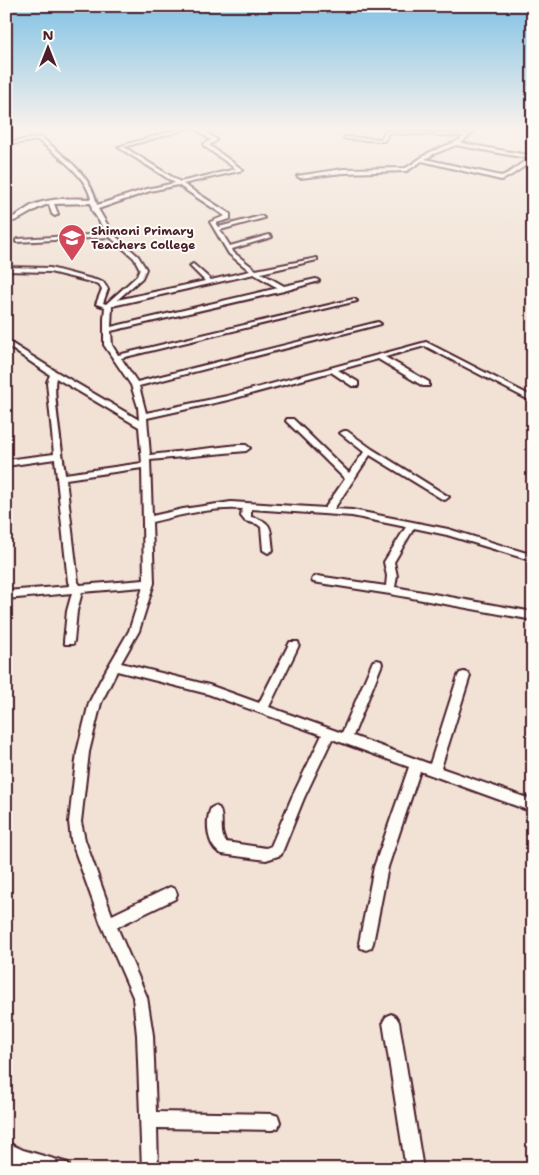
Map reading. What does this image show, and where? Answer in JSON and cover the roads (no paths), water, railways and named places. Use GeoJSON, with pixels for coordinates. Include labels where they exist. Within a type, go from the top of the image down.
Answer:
{"type":"FeatureCollection","features":[{"type":"Feature","properties":{"kind":"street"},"geometry":{"type":"LineString","coordinates":[[86,182],[89,186],[94,204],[111,234],[136,256],[142,266],[143,273],[140,277],[108,305],[108,345],[135,385],[142,406],[146,462],[149,583],[134,631],[95,703],[83,752],[75,822],[78,840],[108,924],[140,997],[145,1035],[150,1169]]}},
{"type":"Feature","properties":{"kind":"street"},"geometry":{"type":"LineString","coordinates":[[6,220],[14,220],[35,207],[52,204],[94,204],[184,182]]}},
{"type":"Feature","properties":{"kind":"street"},"geometry":{"type":"LineString","coordinates":[[179,183],[220,212],[228,215],[228,218],[213,222],[228,248],[255,272],[284,288]]}},
{"type":"Feature","properties":{"kind":"street"},"geometry":{"type":"LineString","coordinates":[[52,204],[55,214]]}},
{"type":"Feature","properties":{"kind":"street"},"geometry":{"type":"LineString","coordinates":[[217,229],[261,218]]}},
{"type":"Feature","properties":{"kind":"street"},"geometry":{"type":"LineString","coordinates":[[18,241],[111,234]]}},
{"type":"Feature","properties":{"kind":"street"},"geometry":{"type":"LineString","coordinates":[[228,248],[269,238]]}},
{"type":"Feature","properties":{"kind":"street"},"geometry":{"type":"LineString","coordinates":[[6,269],[50,270],[101,283],[105,289],[99,304],[108,305],[315,259]]}},
{"type":"Feature","properties":{"kind":"street"},"geometry":{"type":"LineString","coordinates":[[193,266],[209,282]]}},
{"type":"Feature","properties":{"kind":"street"},"geometry":{"type":"LineString","coordinates":[[108,330],[281,290],[316,280]]}},
{"type":"Feature","properties":{"kind":"street"},"geometry":{"type":"LineString","coordinates":[[117,358],[354,300]]}},
{"type":"Feature","properties":{"kind":"street"},"geometry":{"type":"LineString","coordinates":[[135,385],[378,324]]}},
{"type":"Feature","properties":{"kind":"street"},"geometry":{"type":"LineString","coordinates":[[6,342],[54,374],[143,421],[422,344],[430,344],[533,400]]}},
{"type":"Feature","properties":{"kind":"street"},"geometry":{"type":"LineString","coordinates":[[379,357],[426,384]]}},
{"type":"Feature","properties":{"kind":"street"},"geometry":{"type":"LineString","coordinates":[[331,369],[355,384]]}},
{"type":"Feature","properties":{"kind":"street"},"geometry":{"type":"LineString","coordinates":[[54,374],[51,382],[61,477],[73,582],[78,590],[73,606],[69,641]]}},
{"type":"Feature","properties":{"kind":"street"},"geometry":{"type":"LineString","coordinates":[[290,421],[350,479]]}},
{"type":"Feature","properties":{"kind":"street"},"geometry":{"type":"LineString","coordinates":[[344,433],[369,451],[445,497]]}},
{"type":"Feature","properties":{"kind":"street"},"geometry":{"type":"LineString","coordinates":[[61,477],[230,448],[246,448]]}},
{"type":"Feature","properties":{"kind":"street"},"geometry":{"type":"LineString","coordinates":[[328,511],[369,451]]}},
{"type":"Feature","properties":{"kind":"street"},"geometry":{"type":"LineString","coordinates":[[6,463],[59,456]]}},
{"type":"Feature","properties":{"kind":"street"},"geometry":{"type":"LineString","coordinates":[[148,520],[206,508],[247,506],[328,511],[412,524],[448,532],[533,558]]}},
{"type":"Feature","properties":{"kind":"street"},"geometry":{"type":"LineString","coordinates":[[247,506],[246,516],[248,519],[260,522],[265,526],[268,550]]}},
{"type":"Feature","properties":{"kind":"street"},"geometry":{"type":"LineString","coordinates":[[390,590],[392,576],[389,562],[412,524]]}},
{"type":"Feature","properties":{"kind":"street"},"geometry":{"type":"LineString","coordinates":[[317,580],[531,613]]}},
{"type":"Feature","properties":{"kind":"street"},"geometry":{"type":"LineString","coordinates":[[6,595],[149,583]]}},
{"type":"Feature","properties":{"kind":"street"},"geometry":{"type":"LineString","coordinates":[[262,709],[294,646]]}},
{"type":"Feature","properties":{"kind":"street"},"geometry":{"type":"LineString","coordinates":[[346,738],[377,664]]}},
{"type":"Feature","properties":{"kind":"street"},"geometry":{"type":"LineString","coordinates":[[115,666],[209,690],[533,806]]}},
{"type":"Feature","properties":{"kind":"street"},"geometry":{"type":"LineString","coordinates":[[434,770],[464,676]]}},
{"type":"Feature","properties":{"kind":"street"},"geometry":{"type":"LineString","coordinates":[[215,812],[215,838],[222,848],[266,854],[276,851],[298,797],[329,733]]}},
{"type":"Feature","properties":{"kind":"street"},"geometry":{"type":"LineString","coordinates":[[366,943],[381,867],[416,764]]}},
{"type":"Feature","properties":{"kind":"street"},"geometry":{"type":"LineString","coordinates":[[108,924],[170,894]]}},
{"type":"Feature","properties":{"kind":"street"},"geometry":{"type":"LineString","coordinates":[[391,1022],[415,1169]]}},
{"type":"Feature","properties":{"kind":"street"},"geometry":{"type":"LineString","coordinates":[[149,1120],[272,1122]]}},
{"type":"Feature","properties":{"kind":"street"},"geometry":{"type":"LineString","coordinates":[[6,1150],[20,1158],[62,1169]]}},
{"type":"Feature","properties":{"kind":"place","name":"Shimoni Primary Teachers College"},"geometry":{"type":"Point","coordinates":[72,262]}}]}
